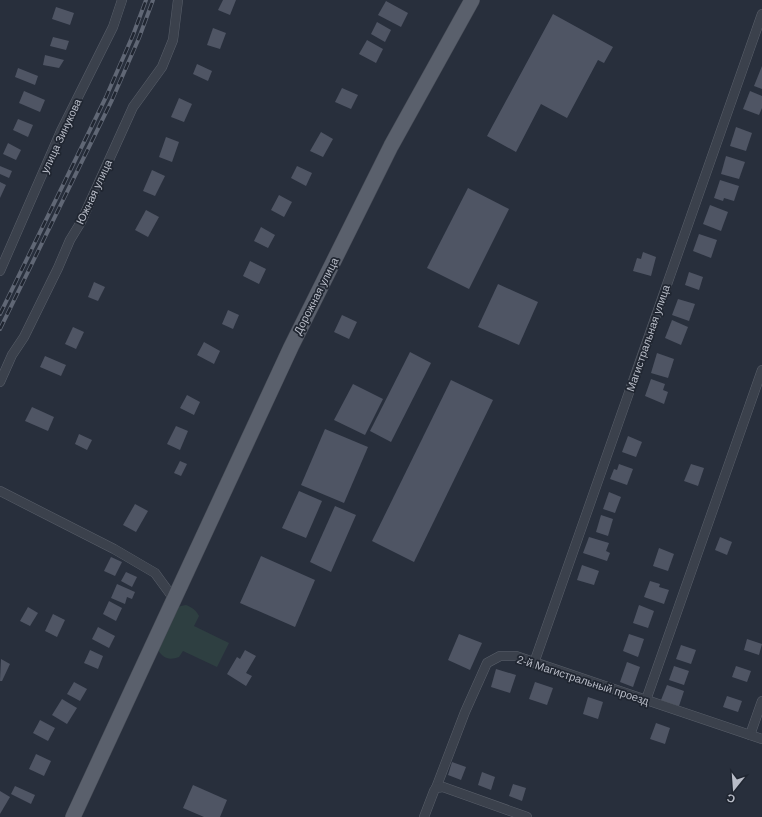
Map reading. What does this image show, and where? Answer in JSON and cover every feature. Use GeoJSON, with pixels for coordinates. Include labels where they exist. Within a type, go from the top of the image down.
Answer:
{"type":"FeatureCollection","features":[{"type":"Feature","properties":{"kind":"main road","name":"Дорожная улица"},"geometry":{"type":"LineString","coordinates":[[73,817],[303,323],[391,146],[472,0]]}},
{"type":"Feature","properties":{"kind":"street","name":"улица Зинукова"},"geometry":{"type":"LineString","coordinates":[[0,272],[61,132],[113,27],[122,0]]}},
{"type":"Feature","properties":{"kind":"street","name":"Южная улица"},"geometry":{"type":"LineString","coordinates":[[0,382],[12,355],[24,337],[70,240],[81,222],[133,107],[162,67],[173,40],[178,0]]}},
{"type":"Feature","properties":{"kind":"street","name":"Магистральная улица"},"geometry":{"type":"LineString","coordinates":[[534,662],[762,14]]}},
{"type":"Feature","properties":{"kind":"street"},"geometry":{"type":"LineString","coordinates":[[646,700],[762,370]]}},
{"type":"Feature","properties":{"kind":"street"},"geometry":{"type":"LineString","coordinates":[[0,491],[114,549],[155,573],[174,599]]}},
{"type":"Feature","properties":{"kind":"street","name":"2-й Магистральный проезд"},"geometry":{"type":"LineString","coordinates":[[424,817],[465,712],[487,663],[500,656],[516,656],[762,739]]}},
{"type":"Feature","properties":{"kind":"street"},"geometry":{"type":"LineString","coordinates":[[750,735],[762,701]]}},
{"type":"Feature","properties":{"kind":"street"},"geometry":{"type":"LineString","coordinates":[[436,788],[443,787],[527,817]]}},
{"type":"Feature","properties":{"kind":"shaded area"},"geometry":{"type":"Polygon","coordinates":[[[186,605],[194,609],[199,616],[194,626],[229,643],[217,667],[183,651],[179,657],[169,659],[161,654],[157,648],[175,608],[186,605]]]}},
{"type":"Feature","properties":{"kind":"building"},"geometry":{"type":"Polygon","coordinates":[[[223,0],[236,0],[230,15],[218,10],[223,0]]]}},
{"type":"Feature","properties":{"kind":"building"},"geometry":{"type":"Polygon","coordinates":[[[386,1],[408,13],[401,27],[378,15],[386,1]]]}},
{"type":"Feature","properties":{"kind":"building"},"geometry":{"type":"Polygon","coordinates":[[[56,7],[74,13],[70,25],[52,19],[56,7]]]}},
{"type":"Feature","properties":{"kind":"building"},"geometry":{"type":"Polygon","coordinates":[[[553,14],[613,47],[604,63],[598,60],[567,118],[541,104],[516,152],[487,136],[553,14]]]}},
{"type":"Feature","properties":{"kind":"building"},"geometry":{"type":"Polygon","coordinates":[[[377,22],[391,30],[385,42],[371,34],[377,22]]]}},
{"type":"Feature","properties":{"kind":"building"},"geometry":{"type":"Polygon","coordinates":[[[213,28],[226,33],[220,49],[207,45],[213,28]]]}},
{"type":"Feature","properties":{"kind":"building"},"geometry":{"type":"Polygon","coordinates":[[[53,37],[69,41],[66,50],[50,46],[53,37]]]}},
{"type":"Feature","properties":{"kind":"building"},"geometry":{"type":"Polygon","coordinates":[[[367,40],[383,49],[376,63],[359,54],[367,40]]]}},
{"type":"Feature","properties":{"kind":"building"},"geometry":{"type":"Polygon","coordinates":[[[45,55],[64,60],[59,68],[43,65],[45,55]]]}},
{"type":"Feature","properties":{"kind":"building"},"geometry":{"type":"Polygon","coordinates":[[[197,64],[212,71],[208,81],[193,74],[197,64]]]}},
{"type":"Feature","properties":{"kind":"building"},"geometry":{"type":"Polygon","coordinates":[[[762,66],[762,89],[754,86],[762,66]]]}},
{"type":"Feature","properties":{"kind":"building"},"geometry":{"type":"Polygon","coordinates":[[[18,68],[38,76],[35,85],[15,77],[18,68]]]}},
{"type":"Feature","properties":{"kind":"building"},"geometry":{"type":"Polygon","coordinates":[[[342,88],[358,95],[351,109],[335,102],[342,88]]]}},
{"type":"Feature","properties":{"kind":"building"},"geometry":{"type":"Polygon","coordinates":[[[24,91],[45,100],[40,112],[19,103],[24,91]]]}},
{"type":"Feature","properties":{"kind":"building"},"geometry":{"type":"Polygon","coordinates":[[[750,91],[762,96],[762,108],[759,115],[743,109],[750,91]]]}},
{"type":"Feature","properties":{"kind":"building"},"geometry":{"type":"Polygon","coordinates":[[[179,98],[192,104],[184,122],[171,117],[179,98]]]}},
{"type":"Feature","properties":{"kind":"building"},"geometry":{"type":"Polygon","coordinates":[[[18,119],[33,125],[28,137],[13,130],[18,119]]]}},
{"type":"Feature","properties":{"kind":"building"},"geometry":{"type":"Polygon","coordinates":[[[736,127],[752,133],[746,151],[730,146],[736,127]]]}},
{"type":"Feature","properties":{"kind":"building"},"geometry":{"type":"Polygon","coordinates":[[[321,132],[333,139],[323,157],[310,151],[321,132]]]}},
{"type":"Feature","properties":{"kind":"building"},"geometry":{"type":"Polygon","coordinates":[[[166,137],[179,142],[172,162],[159,157],[166,137]]]}},
{"type":"Feature","properties":{"kind":"building"},"geometry":{"type":"Polygon","coordinates":[[[8,143],[21,150],[16,160],[3,154],[8,143]]]}},
{"type":"Feature","properties":{"kind":"building"},"geometry":{"type":"Polygon","coordinates":[[[726,156],[745,162],[739,179],[721,174],[726,156]]]}},
{"type":"Feature","properties":{"kind":"building"},"geometry":{"type":"Polygon","coordinates":[[[0,166],[12,171],[9,178],[0,174],[0,166]]]}},
{"type":"Feature","properties":{"kind":"building"},"geometry":{"type":"Polygon","coordinates":[[[297,166],[312,173],[306,186],[291,178],[297,166]]]}},
{"type":"Feature","properties":{"kind":"building"},"geometry":{"type":"Polygon","coordinates":[[[152,170],[165,176],[155,196],[143,191],[152,170]]]}},
{"type":"Feature","properties":{"kind":"building"},"geometry":{"type":"Polygon","coordinates":[[[720,180],[739,186],[734,201],[724,198],[723,201],[714,198],[720,180]]]}},
{"type":"Feature","properties":{"kind":"building"},"geometry":{"type":"Polygon","coordinates":[[[0,182],[6,185],[0,198],[0,182]]]}},
{"type":"Feature","properties":{"kind":"building"},"geometry":{"type":"Polygon","coordinates":[[[468,188],[509,209],[469,289],[427,268],[468,188]]]}},
{"type":"Feature","properties":{"kind":"building"},"geometry":{"type":"Polygon","coordinates":[[[279,195],[292,202],[284,217],[271,210],[279,195]]]}},
{"type":"Feature","properties":{"kind":"building"},"geometry":{"type":"Polygon","coordinates":[[[710,205],[728,212],[721,231],[703,224],[710,205]]]}},
{"type":"Feature","properties":{"kind":"building"},"geometry":{"type":"Polygon","coordinates":[[[146,210],[159,217],[148,237],[135,230],[146,210]]]}},
{"type":"Feature","properties":{"kind":"building"},"geometry":{"type":"Polygon","coordinates":[[[261,227],[275,235],[268,248],[254,241],[261,227]]]}},
{"type":"Feature","properties":{"kind":"building"},"geometry":{"type":"Polygon","coordinates":[[[699,234],[717,240],[711,258],[693,251],[699,234]]]}},
{"type":"Feature","properties":{"kind":"building"},"geometry":{"type":"Polygon","coordinates":[[[643,252],[656,257],[651,276],[633,271],[637,258],[641,259],[643,252]]]}},
{"type":"Feature","properties":{"kind":"building"},"geometry":{"type":"Polygon","coordinates":[[[250,261],[266,269],[259,284],[243,276],[250,261]]]}},
{"type":"Feature","properties":{"kind":"building"},"geometry":{"type":"Polygon","coordinates":[[[689,272],[703,277],[699,290],[685,285],[689,272]]]}},
{"type":"Feature","properties":{"kind":"building"},"geometry":{"type":"Polygon","coordinates":[[[94,282],[105,287],[98,301],[88,297],[94,282]]]}},
{"type":"Feature","properties":{"kind":"building"},"geometry":{"type":"Polygon","coordinates":[[[498,284],[538,302],[519,345],[478,327],[498,284]]]}},
{"type":"Feature","properties":{"kind":"building"},"geometry":{"type":"Polygon","coordinates":[[[678,299],[695,304],[689,321],[672,315],[678,299]]]}},
{"type":"Feature","properties":{"kind":"building"},"geometry":{"type":"Polygon","coordinates":[[[228,310],[239,315],[233,329],[222,324],[228,310]]]}},
{"type":"Feature","properties":{"kind":"building"},"geometry":{"type":"Polygon","coordinates":[[[342,315],[357,322],[349,339],[334,332],[342,315]]]}},
{"type":"Feature","properties":{"kind":"building"},"geometry":{"type":"Polygon","coordinates":[[[672,320],[688,327],[681,345],[665,338],[672,320]]]}},
{"type":"Feature","properties":{"kind":"building"},"geometry":{"type":"Polygon","coordinates":[[[73,327],[84,332],[76,349],[65,344],[73,327]]]}},
{"type":"Feature","properties":{"kind":"building"},"geometry":{"type":"Polygon","coordinates":[[[204,342],[220,351],[214,364],[197,355],[204,342]]]}},
{"type":"Feature","properties":{"kind":"building"},"geometry":{"type":"Polygon","coordinates":[[[410,352],[431,363],[391,442],[370,431],[410,352]]]}},
{"type":"Feature","properties":{"kind":"building"},"geometry":{"type":"Polygon","coordinates":[[[657,353],[674,359],[668,378],[651,373],[657,353]]]}},
{"type":"Feature","properties":{"kind":"building"},"geometry":{"type":"Polygon","coordinates":[[[45,356],[66,365],[61,376],[40,367],[45,356]]]}},
{"type":"Feature","properties":{"kind":"building"},"geometry":{"type":"Polygon","coordinates":[[[651,379],[665,384],[663,390],[668,392],[664,404],[645,396],[651,379]]]}},
{"type":"Feature","properties":{"kind":"building"},"geometry":{"type":"Polygon","coordinates":[[[451,380],[493,400],[414,562],[372,541],[451,380]]]}},
{"type":"Feature","properties":{"kind":"building"},"geometry":{"type":"Polygon","coordinates":[[[353,384],[383,399],[365,435],[334,420],[353,384]]]}},
{"type":"Feature","properties":{"kind":"building"},"geometry":{"type":"Polygon","coordinates":[[[187,395],[200,402],[194,415],[180,408],[187,395]]]}},
{"type":"Feature","properties":{"kind":"building"},"geometry":{"type":"Polygon","coordinates":[[[32,407],[54,417],[48,431],[25,421],[32,407]]]}},
{"type":"Feature","properties":{"kind":"building"},"geometry":{"type":"Polygon","coordinates":[[[176,426],[188,431],[180,450],[167,444],[176,426]]]}},
{"type":"Feature","properties":{"kind":"building"},"geometry":{"type":"Polygon","coordinates":[[[325,429],[368,447],[344,503],[301,485],[325,429]]]}},
{"type":"Feature","properties":{"kind":"building"},"geometry":{"type":"Polygon","coordinates":[[[79,434],[92,440],[87,450],[75,444],[79,434]]]}},
{"type":"Feature","properties":{"kind":"building"},"geometry":{"type":"Polygon","coordinates":[[[628,436],[642,442],[636,457],[622,452],[628,436]]]}},
{"type":"Feature","properties":{"kind":"building"},"geometry":{"type":"Polygon","coordinates":[[[180,461],[187,464],[181,476],[174,473],[180,461]]]}},
{"type":"Feature","properties":{"kind":"building"},"geometry":{"type":"Polygon","coordinates":[[[619,464],[633,469],[627,485],[610,479],[614,469],[617,470],[619,464]]]}},
{"type":"Feature","properties":{"kind":"building"},"geometry":{"type":"Polygon","coordinates":[[[691,464],[704,468],[698,486],[684,481],[691,464]]]}},
{"type":"Feature","properties":{"kind":"building"},"geometry":{"type":"Polygon","coordinates":[[[299,491],[322,501],[306,538],[282,528],[299,491]]]}},
{"type":"Feature","properties":{"kind":"building"},"geometry":{"type":"Polygon","coordinates":[[[609,492],[621,497],[615,513],[603,509],[609,492]]]}},
{"type":"Feature","properties":{"kind":"building"},"geometry":{"type":"Polygon","coordinates":[[[135,504],[148,511],[136,532],[123,525],[135,504]]]}},
{"type":"Feature","properties":{"kind":"building"},"geometry":{"type":"Polygon","coordinates":[[[335,506],[356,515],[331,572],[310,562],[335,506]]]}},
{"type":"Feature","properties":{"kind":"building"},"geometry":{"type":"Polygon","coordinates":[[[601,515],[613,519],[608,536],[596,532],[601,515]]]}},
{"type":"Feature","properties":{"kind":"building"},"geometry":{"type":"Polygon","coordinates":[[[589,537],[609,543],[606,551],[610,553],[607,561],[583,553],[589,537]]]}},
{"type":"Feature","properties":{"kind":"building"},"geometry":{"type":"Polygon","coordinates":[[[720,537],[732,542],[727,555],[715,550],[720,537]]]}},
{"type":"Feature","properties":{"kind":"building"},"geometry":{"type":"Polygon","coordinates":[[[659,548],[674,554],[668,571],[653,566],[659,548]]]}},
{"type":"Feature","properties":{"kind":"building"},"geometry":{"type":"Polygon","coordinates":[[[261,556],[315,580],[295,627],[240,603],[261,556]]]}},
{"type":"Feature","properties":{"kind":"building"},"geometry":{"type":"Polygon","coordinates":[[[111,557],[122,562],[115,576],[104,571],[111,557]]]}},
{"type":"Feature","properties":{"kind":"building"},"geometry":{"type":"Polygon","coordinates":[[[582,565],[599,571],[594,585],[577,580],[582,565]]]}},
{"type":"Feature","properties":{"kind":"building"},"geometry":{"type":"Polygon","coordinates":[[[126,572],[137,577],[132,587],[121,581],[126,572]]]}},
{"type":"Feature","properties":{"kind":"building"},"geometry":{"type":"Polygon","coordinates":[[[650,581],[660,584],[659,587],[669,590],[664,604],[644,597],[650,581]]]}},
{"type":"Feature","properties":{"kind":"building"},"geometry":{"type":"Polygon","coordinates":[[[117,584],[135,592],[132,599],[127,597],[125,604],[111,598],[117,584]]]}},
{"type":"Feature","properties":{"kind":"building"},"geometry":{"type":"Polygon","coordinates":[[[109,601],[122,608],[116,621],[103,614],[109,601]]]}},
{"type":"Feature","properties":{"kind":"building"},"geometry":{"type":"Polygon","coordinates":[[[639,605],[654,611],[648,628],[633,623],[639,605]]]}},
{"type":"Feature","properties":{"kind":"building"},"geometry":{"type":"Polygon","coordinates":[[[28,607],[38,613],[30,626],[20,621],[28,607]]]}},
{"type":"Feature","properties":{"kind":"building"},"geometry":{"type":"Polygon","coordinates":[[[53,614],[65,620],[57,637],[45,631],[53,614]]]}},
{"type":"Feature","properties":{"kind":"building"},"geometry":{"type":"Polygon","coordinates":[[[98,627],[115,636],[109,648],[92,639],[98,627]]]}},
{"type":"Feature","properties":{"kind":"building"},"geometry":{"type":"Polygon","coordinates":[[[459,634],[482,643],[470,670],[448,660],[459,634]]]}},
{"type":"Feature","properties":{"kind":"building"},"geometry":{"type":"Polygon","coordinates":[[[629,634],[644,639],[638,657],[623,651],[629,634]]]}},
{"type":"Feature","properties":{"kind":"building"},"geometry":{"type":"Polygon","coordinates":[[[747,639],[762,644],[759,655],[744,650],[747,639]]]}},
{"type":"Feature","properties":{"kind":"building"},"geometry":{"type":"Polygon","coordinates":[[[681,645],[696,650],[691,664],[676,659],[681,645]]]}},
{"type":"Feature","properties":{"kind":"building"},"geometry":{"type":"Polygon","coordinates":[[[90,650],[103,656],[98,669],[84,663],[90,650]]]}},
{"type":"Feature","properties":{"kind":"building"},"geometry":{"type":"Polygon","coordinates":[[[245,650],[256,656],[246,673],[252,676],[246,686],[227,674],[237,657],[240,659],[245,650]]]}},
{"type":"Feature","properties":{"kind":"building"},"geometry":{"type":"Polygon","coordinates":[[[1,659],[10,664],[2,681],[0,681],[1,659]]]}},
{"type":"Feature","properties":{"kind":"building"},"geometry":{"type":"Polygon","coordinates":[[[627,662],[640,667],[633,687],[620,682],[627,662]]]}},
{"type":"Feature","properties":{"kind":"building"},"geometry":{"type":"Polygon","coordinates":[[[674,666],[689,671],[684,685],[669,680],[674,666]]]}},
{"type":"Feature","properties":{"kind":"building"},"geometry":{"type":"Polygon","coordinates":[[[736,666],[751,671],[747,682],[732,677],[736,666]]]}},
{"type":"Feature","properties":{"kind":"building"},"geometry":{"type":"Polygon","coordinates":[[[496,669],[516,675],[510,693],[491,687],[496,669]]]}},
{"type":"Feature","properties":{"kind":"building"},"geometry":{"type":"Polygon","coordinates":[[[74,682],[87,689],[80,701],[67,694],[74,682]]]}},
{"type":"Feature","properties":{"kind":"building"},"geometry":{"type":"Polygon","coordinates":[[[535,682],[553,688],[547,705],[529,699],[535,682]]]}},
{"type":"Feature","properties":{"kind":"building"},"geometry":{"type":"Polygon","coordinates":[[[667,685],[684,691],[679,706],[661,700],[667,685]]]}},
{"type":"Feature","properties":{"kind":"building"},"geometry":{"type":"Polygon","coordinates":[[[727,696],[742,701],[738,712],[723,707],[727,696]]]}},
{"type":"Feature","properties":{"kind":"building"},"geometry":{"type":"Polygon","coordinates":[[[588,697],[603,702],[598,719],[583,714],[588,697]]]}},
{"type":"Feature","properties":{"kind":"building"},"geometry":{"type":"Polygon","coordinates":[[[62,699],[77,708],[67,724],[52,715],[62,699]]]}},
{"type":"Feature","properties":{"kind":"building"},"geometry":{"type":"Polygon","coordinates":[[[40,720],[55,728],[48,741],[33,733],[40,720]]]}},
{"type":"Feature","properties":{"kind":"building"},"geometry":{"type":"Polygon","coordinates":[[[656,723],[670,728],[665,744],[650,739],[656,723]]]}},
{"type":"Feature","properties":{"kind":"building"},"geometry":{"type":"Polygon","coordinates":[[[36,754],[51,761],[44,776],[29,769],[36,754]]]}},
{"type":"Feature","properties":{"kind":"building"},"geometry":{"type":"Polygon","coordinates":[[[452,762],[466,767],[461,780],[448,775],[452,762]]]}},
{"type":"Feature","properties":{"kind":"building"},"geometry":{"type":"Polygon","coordinates":[[[482,772],[495,777],[491,790],[478,785],[482,772]]]}},
{"type":"Feature","properties":{"kind":"building"},"geometry":{"type":"Polygon","coordinates":[[[513,784],[526,788],[522,801],[509,796],[513,784]]]}},
{"type":"Feature","properties":{"kind":"building"},"geometry":{"type":"Polygon","coordinates":[[[193,785],[227,800],[220,817],[204,817],[183,808],[193,785]]]}},
{"type":"Feature","properties":{"kind":"building"},"geometry":{"type":"Polygon","coordinates":[[[15,786],[35,795],[31,804],[11,794],[15,786]]]}},
{"type":"Feature","properties":{"kind":"building"},"geometry":{"type":"Polygon","coordinates":[[[0,791],[10,797],[0,814],[0,791]]]}},
{"type":"Feature","properties":{"kind":"railway"},"geometry":{"type":"LineString","coordinates":[[0,314],[106,97],[133,35],[146,0]]}},
{"type":"Feature","properties":{"kind":"railway"},"geometry":{"type":"LineString","coordinates":[[0,329],[112,100],[139,38],[153,0]]}}]}
